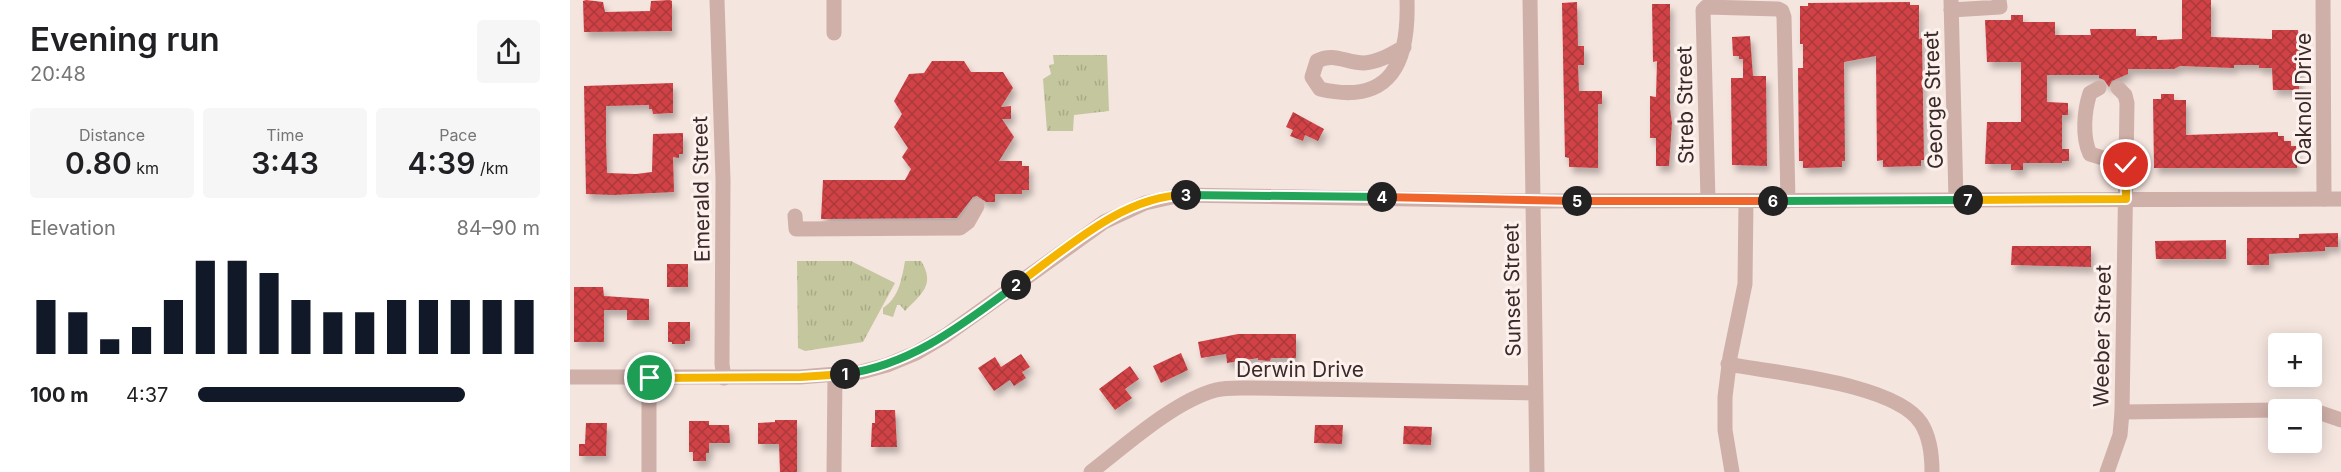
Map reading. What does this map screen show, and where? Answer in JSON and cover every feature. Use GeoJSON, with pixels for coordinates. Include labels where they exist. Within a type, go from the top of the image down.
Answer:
{"type":"FeatureCollection","features":[{"type":"Feature","properties":{"kind":"street","name":"Emerald Street"},"geometry":{"type":"LineString","coordinates":[[717,0],[723,180],[722,364],[724,378]]}},
{"type":"Feature","properties":{"kind":"street"},"geometry":{"type":"LineString","coordinates":[[834,0],[834,33]]}},
{"type":"Feature","properties":{"kind":"street"},"geometry":{"type":"LineString","coordinates":[[1404,47],[1374,62],[1362,63],[1336,56],[1325,57],[1317,61],[1312,77],[1320,89],[1340,92],[1364,91],[1375,87],[1393,72],[1404,47],[1408,34],[1407,0]]}},
{"type":"Feature","properties":{"kind":"street","name":"Sunset Street"},"geometry":{"type":"LineString","coordinates":[[1530,0],[1534,393],[1537,472]]}},
{"type":"Feature","properties":{"kind":"street"},"geometry":{"type":"LineString","coordinates":[[1951,5],[2000,7],[1999,0]]}},
{"type":"Feature","properties":{"kind":"street","name":"Oaknoll Drive"},"geometry":{"type":"LineString","coordinates":[[2323,0],[2324,199]]}},
{"type":"Feature","properties":{"kind":"street","name":"George Street"},"geometry":{"type":"LineString","coordinates":[[1951,5],[1956,200]]}},
{"type":"Feature","properties":{"kind":"street","name":"Streb Street"},"geometry":{"type":"LineString","coordinates":[[1708,200],[1703,10],[1706,7],[1782,11],[1784,17],[1788,201]]}},
{"type":"Feature","properties":{"kind":"street"},"geometry":{"type":"LineString","coordinates":[[2099,88],[2090,93],[2086,104],[2087,147],[2090,154],[2126,165]]}},
{"type":"Feature","properties":{"kind":"street","name":"Weeber Street"},"geometry":{"type":"LineString","coordinates":[[2107,472],[2120,435],[2122,412],[2127,103],[2125,95],[2118,88]]}},
{"type":"Feature","properties":{"kind":"street"},"geometry":{"type":"LineString","coordinates":[[570,377],[724,378],[835,375],[861,372],[887,365],[916,353],[945,336],[1104,222],[1126,210],[1162,198],[1180,195],[1532,201],[2341,199]]}},
{"type":"Feature","properties":{"kind":"street"},"geometry":{"type":"LineString","coordinates":[[1732,472],[1725,430],[1725,397],[1728,364],[1746,284],[1746,201]]}},
{"type":"Feature","properties":{"kind":"street"},"geometry":{"type":"LineString","coordinates":[[795,216],[796,229],[960,228],[968,222],[977,206]]}},
{"type":"Feature","properties":{"kind":"street"},"geometry":{"type":"LineString","coordinates":[[1728,364],[1855,388],[1893,402],[1909,411],[1920,421],[1927,434],[1932,472]]}},
{"type":"Feature","properties":{"kind":"street"},"geometry":{"type":"LineString","coordinates":[[834,472],[835,375]]}},
{"type":"Feature","properties":{"kind":"street"},"geometry":{"type":"LineString","coordinates":[[649,472],[650,378]]}},
{"type":"Feature","properties":{"kind":"street","name":"Derwin Drive"},"geometry":{"type":"LineString","coordinates":[[1091,472],[1158,420],[1197,397],[1215,390],[1253,388],[1534,393]]}},
{"type":"Feature","properties":{"kind":"street"},"geometry":{"type":"LineString","coordinates":[[2122,412],[2268,410]]}},
{"type":"Feature","properties":{"kind":"street"},"geometry":{"type":"LineString","coordinates":[[2322,414],[2341,420]]}},
{"type":"Feature","properties":{"kind":"green space"},"geometry":{"type":"Polygon","coordinates":[[[1053,55],[1107,55],[1109,111],[1074,115],[1073,131],[1047,131],[1043,79],[1051,74],[1049,65],[1054,64],[1053,55]]]}},
{"type":"Feature","properties":{"kind":"green space"},"geometry":{"type":"Polygon","coordinates":[[[797,261],[851,261],[895,283],[863,342],[805,351],[798,348],[797,261]]]}},
{"type":"Feature","properties":{"kind":"green space"},"geometry":{"type":"Polygon","coordinates":[[[905,261],[921,261],[927,277],[925,289],[905,311],[897,305],[893,317],[883,314],[883,308],[893,299],[899,287],[905,261]]]}},
{"type":"Feature","properties":{"kind":"building"},"geometry":{"type":"Polygon","coordinates":[[[670,0],[672,1],[672,31],[584,32],[583,1],[603,2],[605,12],[650,11],[651,1],[670,0]]]}},
{"type":"Feature","properties":{"kind":"building"},"geometry":{"type":"Polygon","coordinates":[[[2182,0],[2211,0],[2211,37],[2272,39],[2272,30],[2298,30],[2302,71],[2299,71],[2299,90],[2273,90],[2272,68],[2259,68],[2259,65],[2234,65],[2234,68],[2180,66],[2174,69],[2128,69],[2128,74],[2112,81],[2109,87],[2104,80],[2099,78],[2099,75],[2047,75],[2047,102],[2068,103],[2068,115],[2062,115],[2062,149],[2069,149],[2069,161],[2023,163],[2023,170],[2011,170],[2011,164],[1985,164],[1987,122],[2021,122],[2021,62],[1987,62],[1985,20],[2011,20],[2011,15],[2023,15],[2023,22],[2055,22],[2055,35],[2091,35],[2090,29],[2136,29],[2136,36],[2157,36],[2157,40],[2182,39],[2182,0]]]}},
{"type":"Feature","properties":{"kind":"building"},"geometry":{"type":"Polygon","coordinates":[[[1577,2],[1578,46],[1584,46],[1584,65],[1578,65],[1579,91],[1602,91],[1602,104],[1598,104],[1598,168],[1569,167],[1569,158],[1565,157],[1562,3],[1577,2]]]}},
{"type":"Feature","properties":{"kind":"building"},"geometry":{"type":"Polygon","coordinates":[[[1910,2],[1910,5],[1919,5],[1919,39],[1922,38],[1924,160],[1921,160],[1921,166],[1883,167],[1883,160],[1877,161],[1876,56],[1844,62],[1845,161],[1842,161],[1842,167],[1803,168],[1803,161],[1799,161],[1798,68],[1803,68],[1803,44],[1800,44],[1800,6],[1808,6],[1808,3],[1910,2]]]}},
{"type":"Feature","properties":{"kind":"building"},"geometry":{"type":"Polygon","coordinates":[[[1652,4],[1670,4],[1672,123],[1669,166],[1656,166],[1656,138],[1650,138],[1650,96],[1656,97],[1657,61],[1653,62],[1652,4]]]}},
{"type":"Feature","properties":{"kind":"building"},"geometry":{"type":"Polygon","coordinates":[[[1750,36],[1753,76],[1766,76],[1767,166],[1732,165],[1731,78],[1743,78],[1743,59],[1733,56],[1732,37],[1750,36]]]}},
{"type":"Feature","properties":{"kind":"building"},"geometry":{"type":"Polygon","coordinates":[[[932,61],[964,61],[971,72],[1003,72],[1013,88],[1001,107],[1011,106],[1011,119],[1002,119],[1014,137],[999,161],[1022,161],[1022,166],[1029,166],[1029,190],[1022,190],[1022,194],[995,194],[995,202],[986,202],[977,196],[973,197],[957,218],[821,219],[823,180],[905,180],[911,169],[902,157],[908,148],[894,127],[902,114],[894,101],[909,74],[924,73],[932,61]]]}},
{"type":"Feature","properties":{"kind":"building"},"geometry":{"type":"Polygon","coordinates":[[[673,83],[673,113],[653,114],[649,105],[606,106],[606,140],[607,173],[636,174],[652,172],[653,134],[683,133],[683,154],[679,154],[679,158],[673,157],[674,192],[586,194],[584,86],[673,83]]]}},
{"type":"Feature","properties":{"kind":"building"},"geometry":{"type":"Polygon","coordinates":[[[2161,94],[2174,94],[2174,100],[2186,100],[2186,135],[2278,132],[2278,136],[2284,136],[2284,141],[2291,141],[2291,146],[2296,146],[2297,168],[2154,168],[2153,99],[2161,99],[2161,94]]]}},
{"type":"Feature","properties":{"kind":"building"},"geometry":{"type":"Polygon","coordinates":[[[1293,112],[1324,129],[1318,141],[1305,135],[1303,141],[1290,136],[1293,130],[1286,127],[1293,112]]]}},
{"type":"Feature","properties":{"kind":"building"},"geometry":{"type":"Polygon","coordinates":[[[2338,233],[2338,247],[2325,247],[2325,251],[2269,254],[2269,265],[2247,265],[2247,238],[2299,238],[2299,234],[2338,233]]]}},
{"type":"Feature","properties":{"kind":"building"},"geometry":{"type":"Polygon","coordinates":[[[2226,240],[2226,259],[2156,259],[2155,241],[2226,240]]]}},
{"type":"Feature","properties":{"kind":"building"},"geometry":{"type":"Polygon","coordinates":[[[2012,246],[2091,246],[2091,267],[2011,265],[2012,246]]]}},
{"type":"Feature","properties":{"kind":"building"},"geometry":{"type":"Polygon","coordinates":[[[667,264],[688,264],[688,287],[667,287],[667,264]]]}},
{"type":"Feature","properties":{"kind":"building"},"geometry":{"type":"Polygon","coordinates":[[[574,287],[603,287],[604,296],[649,299],[649,320],[627,320],[627,310],[604,310],[604,342],[574,342],[574,287]]]}},
{"type":"Feature","properties":{"kind":"building"},"geometry":{"type":"Polygon","coordinates":[[[668,322],[690,322],[690,341],[685,341],[685,344],[668,342],[668,322]]]}},
{"type":"Feature","properties":{"kind":"building"},"geometry":{"type":"Polygon","coordinates":[[[1238,334],[1296,334],[1296,358],[1271,358],[1270,361],[1258,360],[1258,358],[1227,363],[1226,354],[1201,358],[1198,342],[1238,334]]]}},
{"type":"Feature","properties":{"kind":"building"},"geometry":{"type":"Polygon","coordinates":[[[1181,353],[1188,370],[1161,383],[1153,366],[1181,353]]]}},
{"type":"Feature","properties":{"kind":"building"},"geometry":{"type":"Polygon","coordinates":[[[1021,354],[1030,367],[1022,372],[1026,378],[1014,386],[1010,380],[994,391],[978,368],[995,357],[1001,367],[1021,354]]]}},
{"type":"Feature","properties":{"kind":"building"},"geometry":{"type":"Polygon","coordinates":[[[1130,366],[1139,379],[1125,389],[1132,398],[1115,410],[1099,389],[1130,366]]]}},
{"type":"Feature","properties":{"kind":"building"},"geometry":{"type":"Polygon","coordinates":[[[875,410],[895,410],[897,447],[871,447],[875,410]]]}},
{"type":"Feature","properties":{"kind":"building"},"geometry":{"type":"Polygon","coordinates":[[[775,420],[797,420],[797,472],[780,472],[779,444],[758,444],[758,423],[775,422],[775,420]]]}},
{"type":"Feature","properties":{"kind":"building"},"geometry":{"type":"Polygon","coordinates":[[[689,421],[709,421],[709,425],[729,425],[730,443],[709,443],[706,461],[693,461],[693,452],[689,452],[689,421]]]}},
{"type":"Feature","properties":{"kind":"building"},"geometry":{"type":"Polygon","coordinates":[[[586,423],[607,423],[606,456],[579,456],[579,444],[585,444],[586,423]]]}},
{"type":"Feature","properties":{"kind":"building"},"geometry":{"type":"Polygon","coordinates":[[[1315,425],[1343,425],[1342,444],[1314,443],[1315,425]]]}},
{"type":"Feature","properties":{"kind":"building"},"geometry":{"type":"Polygon","coordinates":[[[1404,426],[1432,427],[1431,445],[1403,444],[1404,426]]]}},
{"type":"Feature","properties":{"kind":"route"},"geometry":{"type":"LineString","coordinates":[[650,378],[801,377],[861,372],[887,365],[916,353],[945,336],[1104,222],[1145,203],[1180,195],[1532,201],[2126,199],[2126,165]]}}]}
